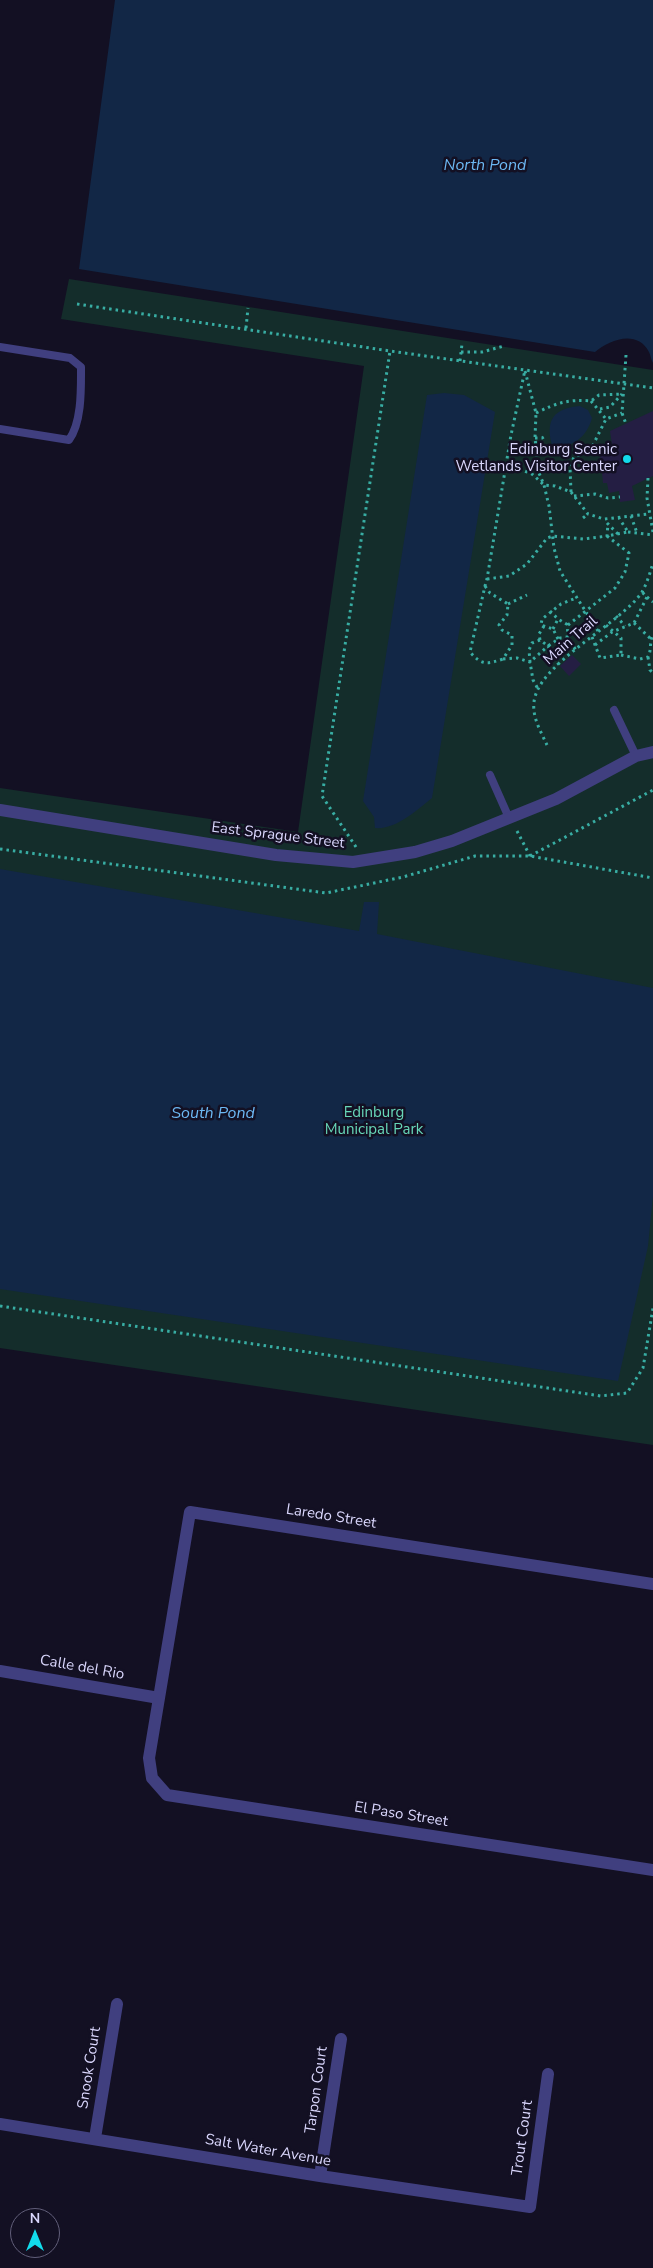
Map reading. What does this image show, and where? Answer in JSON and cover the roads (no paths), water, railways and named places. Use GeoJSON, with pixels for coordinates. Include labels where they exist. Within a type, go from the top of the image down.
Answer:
{"type":"FeatureCollection","features":[{"type":"Feature","properties":{"kind":"street","name":"East Sprague Street"},"geometry":{"type":"LineString","coordinates":[[0,810],[276,855],[353,862],[415,852],[452,841],[556,799],[636,756],[653,752]]}},
{"type":"Feature","properties":{"kind":"street","name":"Laredo Street"},"geometry":{"type":"LineString","coordinates":[[159,1698],[190,1512],[653,1584]]}},
{"type":"Feature","properties":{"kind":"street","name":"Calle del Rio"},"geometry":{"type":"LineString","coordinates":[[0,1671],[159,1698]]}},
{"type":"Feature","properties":{"kind":"street","name":"El Paso Street"},"geometry":{"type":"LineString","coordinates":[[159,1698],[149,1758],[152,1778],[167,1795],[653,1870]]}},
{"type":"Feature","properties":{"kind":"street","name":"Snook Court"},"geometry":{"type":"LineString","coordinates":[[95,2138],[117,2004]]}},
{"type":"Feature","properties":{"kind":"street","name":"Tarpon Court"},"geometry":{"type":"LineString","coordinates":[[320,2176],[341,2039]]}},
{"type":"Feature","properties":{"kind":"street","name":"Trout Court"},"geometry":{"type":"LineString","coordinates":[[530,2207],[548,2074]]}},
{"type":"Feature","properties":{"kind":"street","name":"Salt Water Avenue"},"geometry":{"type":"LineString","coordinates":[[0,2124],[320,2176],[530,2207]]}},
{"type":"Feature","properties":{"kind":"lane"},"geometry":{"type":"LineString","coordinates":[[0,347],[70,358],[81,367],[81,388],[75,432],[69,440],[0,429]]}},
{"type":"Feature","properties":{"kind":"lane"},"geometry":{"type":"LineString","coordinates":[[614,710],[636,756]]}},
{"type":"Feature","properties":{"kind":"lane"},"geometry":{"type":"LineString","coordinates":[[490,775],[510,818]]}},
{"type":"Feature","properties":{"kind":"water","name":"North Pond"},"geometry":{"type":"Polygon","coordinates":[[[115,0],[653,0],[653,363],[644,345],[630,339],[615,341],[595,352],[79,269],[115,0]]]}},
{"type":"Feature","properties":{"kind":"water"},"geometry":{"type":"Polygon","coordinates":[[[444,393],[464,395],[495,412],[432,798],[398,823],[383,828],[375,828],[374,817],[363,801],[427,395],[444,393]]]}},
{"type":"Feature","properties":{"kind":"water"},"geometry":{"type":"Polygon","coordinates":[[[580,406],[588,410],[592,418],[586,431],[572,444],[566,446],[552,445],[550,429],[554,417],[564,409],[580,406]]]}},
{"type":"Feature","properties":{"kind":"water","name":"South Pond"},"geometry":{"type":"Polygon","coordinates":[[[0,869],[359,931],[364,902],[379,902],[377,934],[653,988],[653,1196],[648,1246],[618,1381],[0,1289],[0,869]]]}},
{"type":"Feature","properties":{"kind":"place","name":"Edinburg Scenic Wetlands Visitor Center"},"geometry":{"type":"Point","coordinates":[627,459]}},
{"type":"Feature","properties":{"kind":"park label","name":"Edinburg Municipal Park"},"geometry":{"type":"Point","coordinates":[374,1122]}}]}
